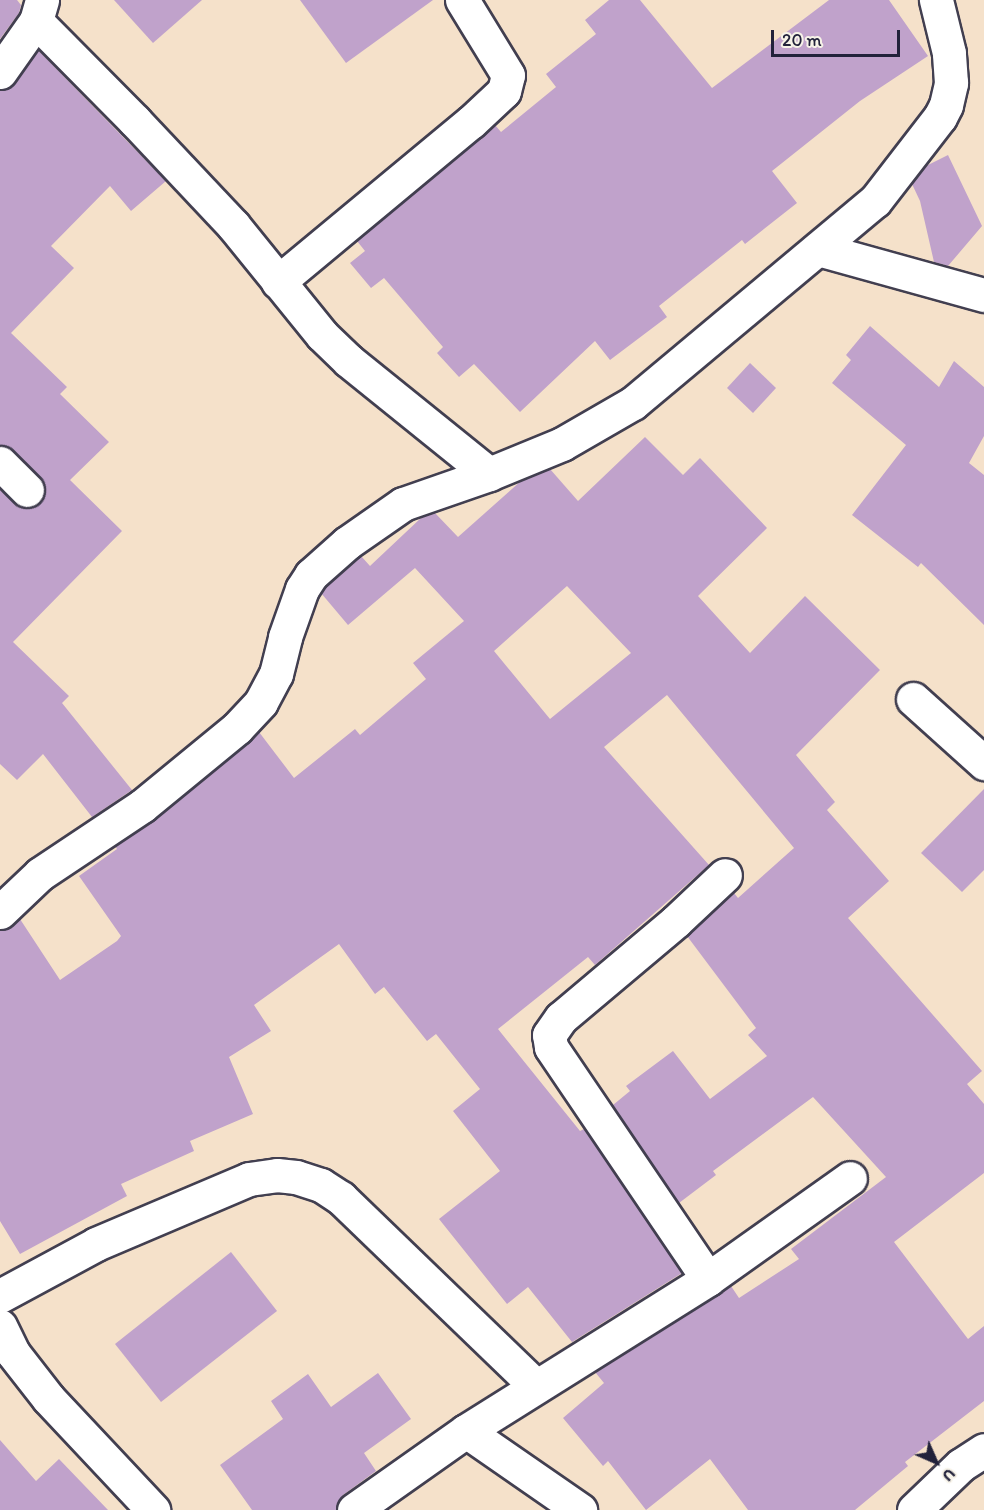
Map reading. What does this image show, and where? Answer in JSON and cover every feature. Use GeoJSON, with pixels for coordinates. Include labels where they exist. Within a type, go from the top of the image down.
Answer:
{"type":"FeatureCollection","features":[{"type":"Feature","properties":{"kind":"street"},"geometry":{"type":"LineString","coordinates":[[278,282],[471,122],[504,91],[508,75],[462,0]]}},
{"type":"Feature","properties":{"kind":"street"},"geometry":{"type":"LineString","coordinates":[[0,912],[40,874],[142,806],[237,729],[261,702],[276,674],[285,637],[302,589],[321,565],[347,543],[403,504],[489,474],[562,444],[633,403],[875,201],[940,117],[946,105],[951,83],[949,52],[936,0]]}},
{"type":"Feature","properties":{"kind":"street"},"geometry":{"type":"LineString","coordinates":[[0,72],[39,10],[135,121],[233,225],[322,335],[349,361],[489,474]]}},
{"type":"Feature","properties":{"kind":"street"},"geometry":{"type":"LineString","coordinates":[[818,249],[984,295]]}},
{"type":"Feature","properties":{"kind":"street"},"geometry":{"type":"LineString","coordinates":[[0,463],[27,490]]}},
{"type":"Feature","properties":{"kind":"street"},"geometry":{"type":"LineString","coordinates":[[913,699],[984,763]]}},
{"type":"Feature","properties":{"kind":"street"},"geometry":{"type":"LineString","coordinates":[[708,1279],[551,1047],[549,1035],[561,1018],[676,921],[725,875]]}},
{"type":"Feature","properties":{"kind":"street"},"geometry":{"type":"LineString","coordinates":[[0,1296],[96,1244],[249,1179],[277,1175],[296,1178],[321,1185],[341,1198],[536,1386]]}},
{"type":"Feature","properties":{"kind":"street"},"geometry":{"type":"LineString","coordinates":[[354,1510],[465,1431],[708,1279],[850,1178]]}},
{"type":"Feature","properties":{"kind":"street"},"geometry":{"type":"LineString","coordinates":[[0,1326],[13,1353],[48,1398],[153,1510]]}},
{"type":"Feature","properties":{"kind":"street"},"geometry":{"type":"LineString","coordinates":[[465,1431],[580,1510]]}},
{"type":"Feature","properties":{"kind":"street"},"geometry":{"type":"LineString","coordinates":[[914,1510],[961,1465],[984,1450]]}},
{"type":"Feature","properties":{"kind":"building"},"geometry":{"type":"Polygon","coordinates":[[[0,0],[17,0],[21,5],[19,13],[0,39],[0,0]]]}},
{"type":"Feature","properties":{"kind":"building"},"geometry":{"type":"Polygon","coordinates":[[[114,0],[202,0],[153,43],[114,0]]]}},
{"type":"Feature","properties":{"kind":"building"},"geometry":{"type":"Polygon","coordinates":[[[300,0],[433,0],[346,63],[300,0]]]}},
{"type":"Feature","properties":{"kind":"building"},"geometry":{"type":"Polygon","coordinates":[[[609,0],[640,0],[712,88],[829,0],[889,0],[928,56],[860,101],[772,171],[797,203],[745,244],[742,240],[659,306],[667,317],[610,360],[595,341],[520,412],[474,364],[459,377],[437,353],[443,347],[384,278],[371,288],[350,263],[365,251],[357,241],[495,125],[501,132],[556,87],[546,74],[596,34],[585,20],[609,0]]]}},
{"type":"Feature","properties":{"kind":"building"},"geometry":{"type":"Polygon","coordinates":[[[38,50],[166,181],[131,211],[110,186],[51,246],[74,268],[11,333],[67,387],[60,394],[109,442],[70,480],[122,531],[13,642],[69,696],[62,703],[132,790],[92,817],[43,754],[17,780],[0,764],[0,490],[23,508],[32,508],[40,504],[45,494],[45,485],[13,450],[0,445],[0,90],[15,83],[38,50]]]}},
{"type":"Feature","properties":{"kind":"building"},"geometry":{"type":"Polygon","coordinates":[[[948,155],[982,226],[948,266],[934,262],[920,201],[912,184],[926,166],[948,155]]]}},
{"type":"Feature","properties":{"kind":"building"},"geometry":{"type":"Polygon","coordinates":[[[870,326],[939,387],[954,361],[984,387],[984,436],[969,463],[984,475],[984,625],[921,563],[918,567],[852,515],[906,445],[832,383],[851,360],[846,355],[870,326]]]}},
{"type":"Feature","properties":{"kind":"building"},"geometry":{"type":"Polygon","coordinates":[[[750,363],[776,388],[753,413],[727,388],[750,363]]]}},
{"type":"Feature","properties":{"kind":"building"},"geometry":{"type":"Polygon","coordinates":[[[645,437],[683,475],[700,458],[767,528],[698,596],[750,653],[805,596],[880,670],[796,755],[835,802],[827,810],[889,881],[848,918],[982,1071],[967,1084],[984,1104],[984,1173],[894,1242],[968,1339],[984,1326],[984,1401],[905,1462],[908,1466],[855,1510],[748,1510],[710,1459],[646,1510],[608,1461],[603,1466],[563,1418],[604,1383],[595,1372],[731,1286],[739,1298],[799,1259],[791,1249],[886,1177],[813,1097],[713,1171],[716,1175],[679,1203],[613,1105],[630,1091],[626,1086],[673,1051],[710,1099],[767,1056],[748,1035],[756,1028],[687,936],[734,893],[738,898],[794,848],[667,695],[604,747],[709,865],[595,965],[588,957],[498,1029],[580,1131],[584,1129],[682,1273],[572,1342],[528,1287],[507,1304],[439,1219],[500,1171],[453,1111],[480,1089],[436,1034],[427,1041],[384,987],[375,994],[339,944],[254,1005],[271,1031],[229,1057],[253,1114],[190,1141],[194,1151],[121,1184],[127,1196],[20,1254],[0,1221],[0,930],[12,926],[20,919],[60,980],[121,936],[79,876],[117,849],[115,846],[154,821],[259,732],[294,778],[355,729],[360,735],[426,679],[413,663],[464,621],[415,568],[348,625],[321,593],[361,556],[370,566],[422,517],[435,513],[458,537],[521,481],[550,469],[578,501],[645,437]],[[567,586],[494,651],[550,719],[631,653],[567,586]]]}},
{"type":"Feature","properties":{"kind":"building"},"geometry":{"type":"Polygon","coordinates":[[[984,789],[984,870],[962,892],[921,853],[984,789]]]}},
{"type":"Feature","properties":{"kind":"building"},"geometry":{"type":"Polygon","coordinates":[[[231,1252],[277,1311],[161,1402],[115,1344],[231,1252]]]}},
{"type":"Feature","properties":{"kind":"building"},"geometry":{"type":"Polygon","coordinates":[[[378,1373],[411,1419],[364,1453],[376,1471],[343,1495],[336,1510],[252,1510],[220,1465],[283,1419],[271,1401],[308,1374],[331,1407],[378,1373]]]}},
{"type":"Feature","properties":{"kind":"building"},"geometry":{"type":"Polygon","coordinates":[[[0,1440],[36,1481],[59,1459],[108,1510],[0,1510],[0,1440]]]}}]}
